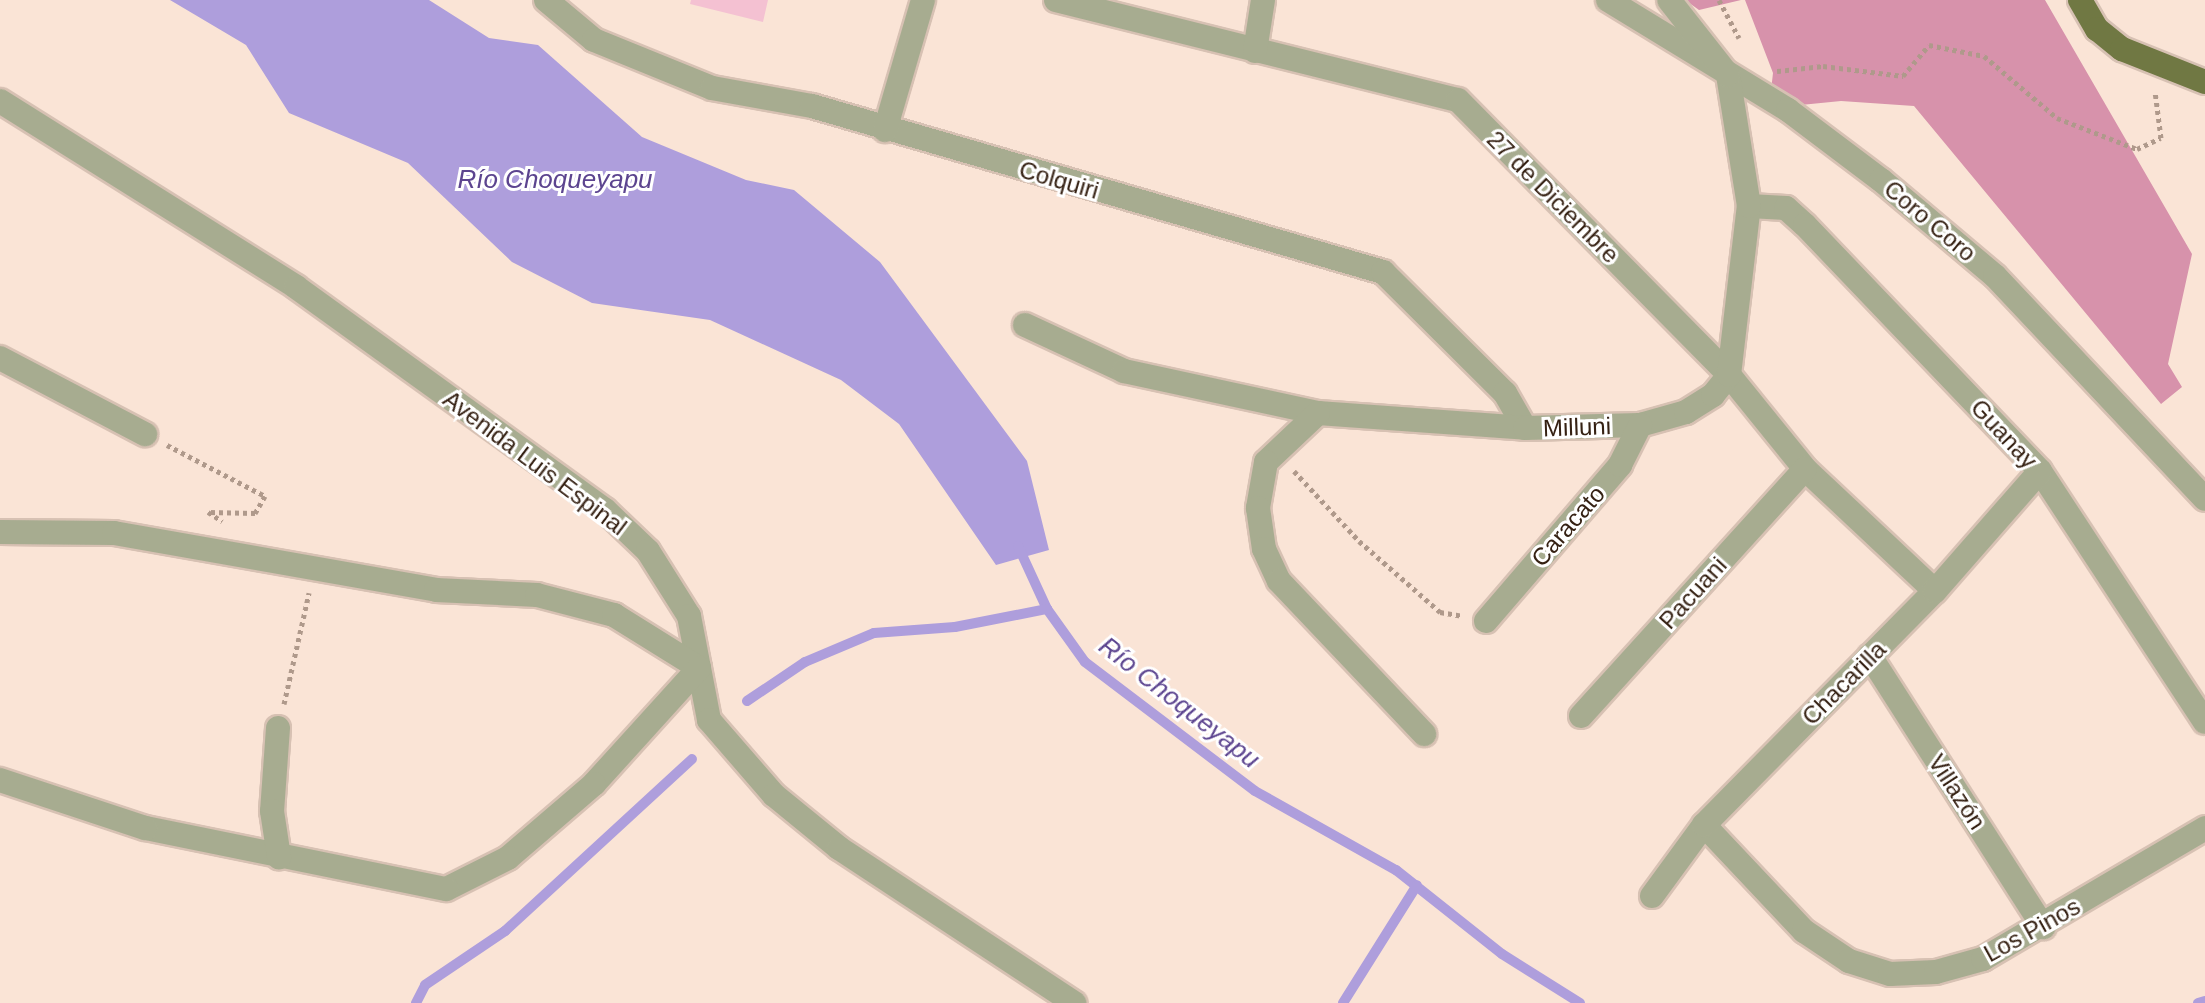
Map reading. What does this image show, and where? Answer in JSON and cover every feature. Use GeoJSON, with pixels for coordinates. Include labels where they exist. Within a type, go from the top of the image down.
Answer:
{"type":"FeatureCollection","features":[{"type":"Feature","properties":{"kind":"main road"},"geometry":{"type":"LineString","coordinates":[[2080,0],[2108,39],[2151,63],[2202,79]]}},
{"type":"Feature","properties":{"kind":"street","name":"Colquiri"},"geometry":{"type":"LineString","coordinates":[[546,0],[594,40],[712,88],[812,106],[885,130],[1383,272],[1505,393],[1525,428]]}},
{"type":"Feature","properties":{"kind":"street"},"geometry":{"type":"LineString","coordinates":[[885,130],[923,0]]}},
{"type":"Feature","properties":{"kind":"street","name":"27 de Diciembre"},"geometry":{"type":"LineString","coordinates":[[1056,0],[1458,100],[1729,375],[1805,469],[1935,591]]}},
{"type":"Feature","properties":{"kind":"street"},"geometry":{"type":"LineString","coordinates":[[1255,51],[1263,0]]}},
{"type":"Feature","properties":{"kind":"street","name":"Coro Coro"},"geometry":{"type":"LineString","coordinates":[[1608,0],[1788,110],[1881,180],[1995,276],[2205,499]]}},
{"type":"Feature","properties":{"kind":"street"},"geometry":{"type":"LineString","coordinates":[[1669,0],[1728,75],[1749,206],[1729,375]]}},
{"type":"Feature","properties":{"kind":"street","name":"Avenida Luis Espinal"},"geometry":{"type":"LineString","coordinates":[[0,101],[296,287],[605,510],[648,551],[689,616],[709,720],[774,795],[839,848],[1074,1003]]}},
{"type":"Feature","properties":{"kind":"street","name":"Guanay"},"geometry":{"type":"LineString","coordinates":[[1749,206],[1786,208],[1805,225],[2040,471],[2205,722]]}},
{"type":"Feature","properties":{"kind":"street","name":"Milluni"},"geometry":{"type":"LineString","coordinates":[[1025,325],[1124,371],[1318,413],[1525,428],[1640,425],[1686,412],[1713,395],[1729,375]]}},
{"type":"Feature","properties":{"kind":"street"},"geometry":{"type":"LineString","coordinates":[[0,358],[145,434]]}},
{"type":"Feature","properties":{"kind":"street"},"geometry":{"type":"LineString","coordinates":[[1318,413],[1266,462],[1258,508],[1264,549],[1279,581],[1424,734]]}},
{"type":"Feature","properties":{"kind":"street","name":"Caracato"},"geometry":{"type":"LineString","coordinates":[[1486,621],[1620,465],[1640,425]]}},
{"type":"Feature","properties":{"kind":"street","name":"Pacuani"},"geometry":{"type":"LineString","coordinates":[[1581,716],[1805,469]]}},
{"type":"Feature","properties":{"kind":"street","name":"Chacarilla"},"geometry":{"type":"LineString","coordinates":[[1652,896],[1704,825],[1935,591],[2040,471]]}},
{"type":"Feature","properties":{"kind":"street"},"geometry":{"type":"LineString","coordinates":[[0,532],[114,533],[436,590],[537,595],[614,615],[699,668],[594,784],[508,858],[464,883],[446,889],[145,828],[0,780]]}},
{"type":"Feature","properties":{"kind":"street","name":"Villazón"},"geometry":{"type":"LineString","coordinates":[[1870,656],[2043,927]]}},
{"type":"Feature","properties":{"kind":"street"},"geometry":{"type":"LineString","coordinates":[[278,728],[272,811],[279,857]]}},
{"type":"Feature","properties":{"kind":"street","name":"Los Pinos"},"geometry":{"type":"LineString","coordinates":[[1704,825],[1804,931],[1849,961],[1890,974],[1936,972],[1983,959],[2043,927],[2205,828]]}},
{"type":"Feature","properties":{"kind":"path"},"geometry":{"type":"LineString","coordinates":[[1728,75],[1823,66],[1903,76],[1929,45],[1984,56],[2057,118],[2137,149],[2161,138],[2151,63]]}},
{"type":"Feature","properties":{"kind":"path"},"geometry":{"type":"LineString","coordinates":[[145,434],[265,496],[255,513],[208,512],[234,529]]}},
{"type":"Feature","properties":{"kind":"path"},"geometry":{"type":"LineString","coordinates":[[1277,453],[1359,541],[1440,612],[1486,621]]}},
{"type":"Feature","properties":{"kind":"path"},"geometry":{"type":"LineString","coordinates":[[278,728],[314,568]]}},
{"type":"Feature","properties":{"kind":"shaded area"},"geometry":{"type":"Polygon","coordinates":[[[691,0],[768,0],[763,22],[690,4],[691,0]]]}},
{"type":"Feature","properties":{"kind":"shaded area"},"geometry":{"type":"Polygon","coordinates":[[[1685,0],[1741,0],[1699,10],[1685,0]]]}},
{"type":"Feature","properties":{"kind":"shaded area"},"geometry":{"type":"Polygon","coordinates":[[[1745,0],[2045,0],[2192,254],[2168,364],[2182,387],[2161,404],[1914,106],[1841,101],[1769,108],[1773,73],[1745,0]]]}},
{"type":"Feature","properties":{"kind":"water","name":"Río Choqueyapu"},"geometry":{"type":"Polygon","coordinates":[[[170,0],[429,0],[489,38],[538,45],[642,137],[746,180],[794,190],[880,262],[1027,461],[1049,550],[996,565],[899,424],[841,380],[710,320],[592,303],[512,262],[408,163],[289,113],[246,45],[170,0]]]}},
{"type":"Feature","properties":{"kind":"waterway","name":"Río Choqueyapu"},"geometry":{"type":"LineString","coordinates":[[1018,546],[1047,609],[1085,662],[1255,791],[1396,870],[1502,954],[1580,1003]]}},
{"type":"Feature","properties":{"kind":"waterway"},"geometry":{"type":"LineString","coordinates":[[747,701],[805,662],[874,633],[955,627],[1047,609]]}},
{"type":"Feature","properties":{"kind":"waterway"},"geometry":{"type":"LineString","coordinates":[[416,1003],[425,985],[505,931],[692,759]]}},
{"type":"Feature","properties":{"kind":"waterway"},"geometry":{"type":"LineString","coordinates":[[1343,1003],[1417,885]]}},
{"type":"Feature","properties":{"kind":"waterway","name":"Río Choqueyapu"},"geometry":{"type":"LineString","coordinates":[[2198,1003],[2205,1001]]}}]}
